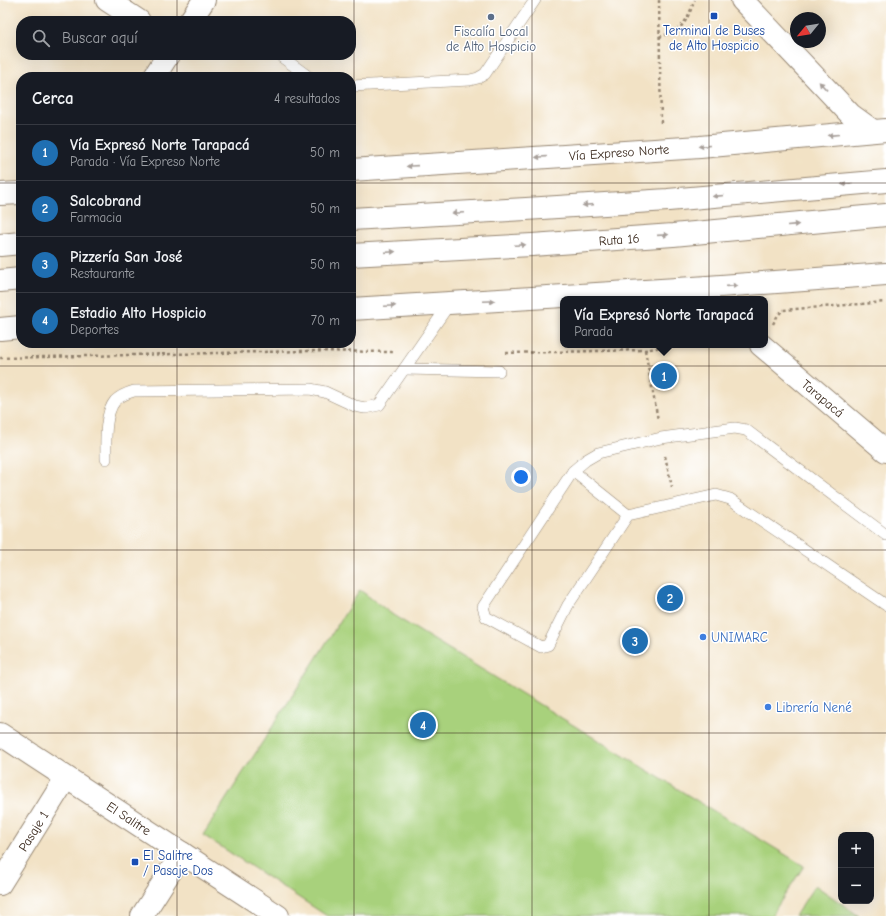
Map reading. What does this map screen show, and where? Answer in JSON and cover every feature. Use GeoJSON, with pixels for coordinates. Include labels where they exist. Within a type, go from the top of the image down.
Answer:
{"type":"FeatureCollection","features":[{"type":"Feature","properties":{"kind":"main road"},"geometry":{"type":"LineString","coordinates":[[107,0],[131,16]]}},
{"type":"Feature","properties":{"kind":"main road"},"geometry":{"type":"LineString","coordinates":[[193,16],[204,0]]}},
{"type":"Feature","properties":{"kind":"main road"},"geometry":{"type":"LineString","coordinates":[[742,0],[851,115],[879,131]]}},
{"type":"Feature","properties":{"kind":"main road"},"geometry":{"type":"LineString","coordinates":[[157,72],[165,60]]}},
{"type":"Feature","properties":{"kind":"main road","name":"Vía Expreso Norte"},"geometry":{"type":"LineString","coordinates":[[356,170],[700,147],[879,131]]}},
{"type":"Feature","properties":{"kind":"main road"},"geometry":{"type":"LineString","coordinates":[[356,219],[660,200],[886,181]]}},
{"type":"Feature","properties":{"kind":"main road"},"geometry":{"type":"LineString","coordinates":[[0,194],[16,192]]}},
{"type":"Feature","properties":{"kind":"main road","name":"Ruta 16"},"geometry":{"type":"LineString","coordinates":[[356,255],[532,245],[673,235],[886,215]]}},
{"type":"Feature","properties":{"kind":"main road"},"geometry":{"type":"LineString","coordinates":[[0,245],[16,243]]}},
{"type":"Feature","properties":{"kind":"main road"},"geometry":{"type":"LineString","coordinates":[[644,296],[699,294],[884,276]]}},
{"type":"Feature","properties":{"kind":"main road"},"geometry":{"type":"LineString","coordinates":[[0,281],[16,279]]}},
{"type":"Feature","properties":{"kind":"main road"},"geometry":{"type":"LineString","coordinates":[[356,309],[450,303],[560,299]]}},
{"type":"Feature","properties":{"kind":"main road"},"geometry":{"type":"LineString","coordinates":[[0,328],[16,327]]}},
{"type":"Feature","properties":{"kind":"main road","name":"Tarapacá"},"geometry":{"type":"LineString","coordinates":[[765,348],[886,451]]}},
{"type":"Feature","properties":{"kind":"main road","name":"El Salitre"},"geometry":{"type":"LineString","coordinates":[[0,734],[278,916]]}},
{"type":"Feature","properties":{"kind":"main road","name":"Pasaje 1"},"geometry":{"type":"LineString","coordinates":[[0,884],[66,778]]}},
{"type":"Feature","properties":{"kind":"main road"},"geometry":{"type":"LineString","coordinates":[[142,916],[182,853]]}},
{"type":"Feature","properties":{"kind":"lane"},"geometry":{"type":"LineString","coordinates":[[356,86],[470,80],[478,78],[485,74],[535,0]]}},
{"type":"Feature","properties":{"kind":"lane"},"geometry":{"type":"LineString","coordinates":[[286,60],[302,72]]}},
{"type":"Feature","properties":{"kind":"lane"},"geometry":{"type":"LineString","coordinates":[[106,459],[107,430],[110,408],[120,397],[134,391],[310,389],[325,392],[355,406],[365,408],[379,405],[450,303]]}},
{"type":"Feature","properties":{"kind":"lane"},"geometry":{"type":"LineString","coordinates":[[404,370],[499,371]]}},
{"type":"Feature","properties":{"kind":"lane"},"geometry":{"type":"LineString","coordinates":[[886,535],[746,430],[735,428],[661,438],[598,452],[573,471],[483,607],[486,617],[540,647],[548,644],[568,605],[628,515],[716,495],[730,499],[886,605]]}},
{"type":"Feature","properties":{"kind":"lane"},"geometry":{"type":"LineString","coordinates":[[573,471],[628,515]]}},
{"type":"Feature","properties":{"kind":"path"},"geometry":{"type":"LineString","coordinates":[[659,0],[661,129]]}},
{"type":"Feature","properties":{"kind":"path"},"geometry":{"type":"LineString","coordinates":[[659,37],[683,26],[695,0]]}},
{"type":"Feature","properties":{"kind":"path"},"geometry":{"type":"LineString","coordinates":[[770,325],[774,324],[778,315],[783,310],[886,302]]}},
{"type":"Feature","properties":{"kind":"path"},"geometry":{"type":"LineString","coordinates":[[500,353],[530,354],[644,350],[656,348]]}},
{"type":"Feature","properties":{"kind":"path"},"geometry":{"type":"LineString","coordinates":[[0,358],[305,351],[417,352]]}},
{"type":"Feature","properties":{"kind":"green space"},"geometry":{"type":"Polygon","coordinates":[[[360,590],[393,615],[804,866],[771,916],[327,916],[203,835],[360,590]]]}},
{"type":"Feature","properties":{"kind":"green space"},"geometry":{"type":"Polygon","coordinates":[[[815,885],[838,901],[838,904],[842,904],[859,916],[795,916],[815,885]]]}},
{"type":"Feature","properties":{"kind":"place","name":"Terminal de Buses de Alto Hospicio"},"geometry":{"type":"Point","coordinates":[714,16]}},
{"type":"Feature","properties":{"kind":"place","name":"Fiscalía Local de Alto Hospicio"},"geometry":{"type":"Point","coordinates":[491,17]}},
{"type":"Feature","properties":{"kind":"place","name":"Vía Expresó Norte Tarapacá"},"geometry":{"type":"Point","coordinates":[664,376]}},
{"type":"Feature","properties":{"kind":"place","name":"Salcobrand"},"geometry":{"type":"Point","coordinates":[670,598]}},
{"type":"Feature","properties":{"kind":"place","name":"UNIMARC"},"geometry":{"type":"Point","coordinates":[703,637]}},
{"type":"Feature","properties":{"kind":"place","name":"Pizzería San José"},"geometry":{"type":"Point","coordinates":[635,641]}},
{"type":"Feature","properties":{"kind":"place","name":"Librería Nené"},"geometry":{"type":"Point","coordinates":[768,707]}},
{"type":"Feature","properties":{"kind":"place","name":"Estadio Alto Hospicio"},"geometry":{"type":"Point","coordinates":[423,725]}},
{"type":"Feature","properties":{"kind":"place","name":"El Salitre / Pasaje Dos"},"geometry":{"type":"Point","coordinates":[135,862]}}]}
